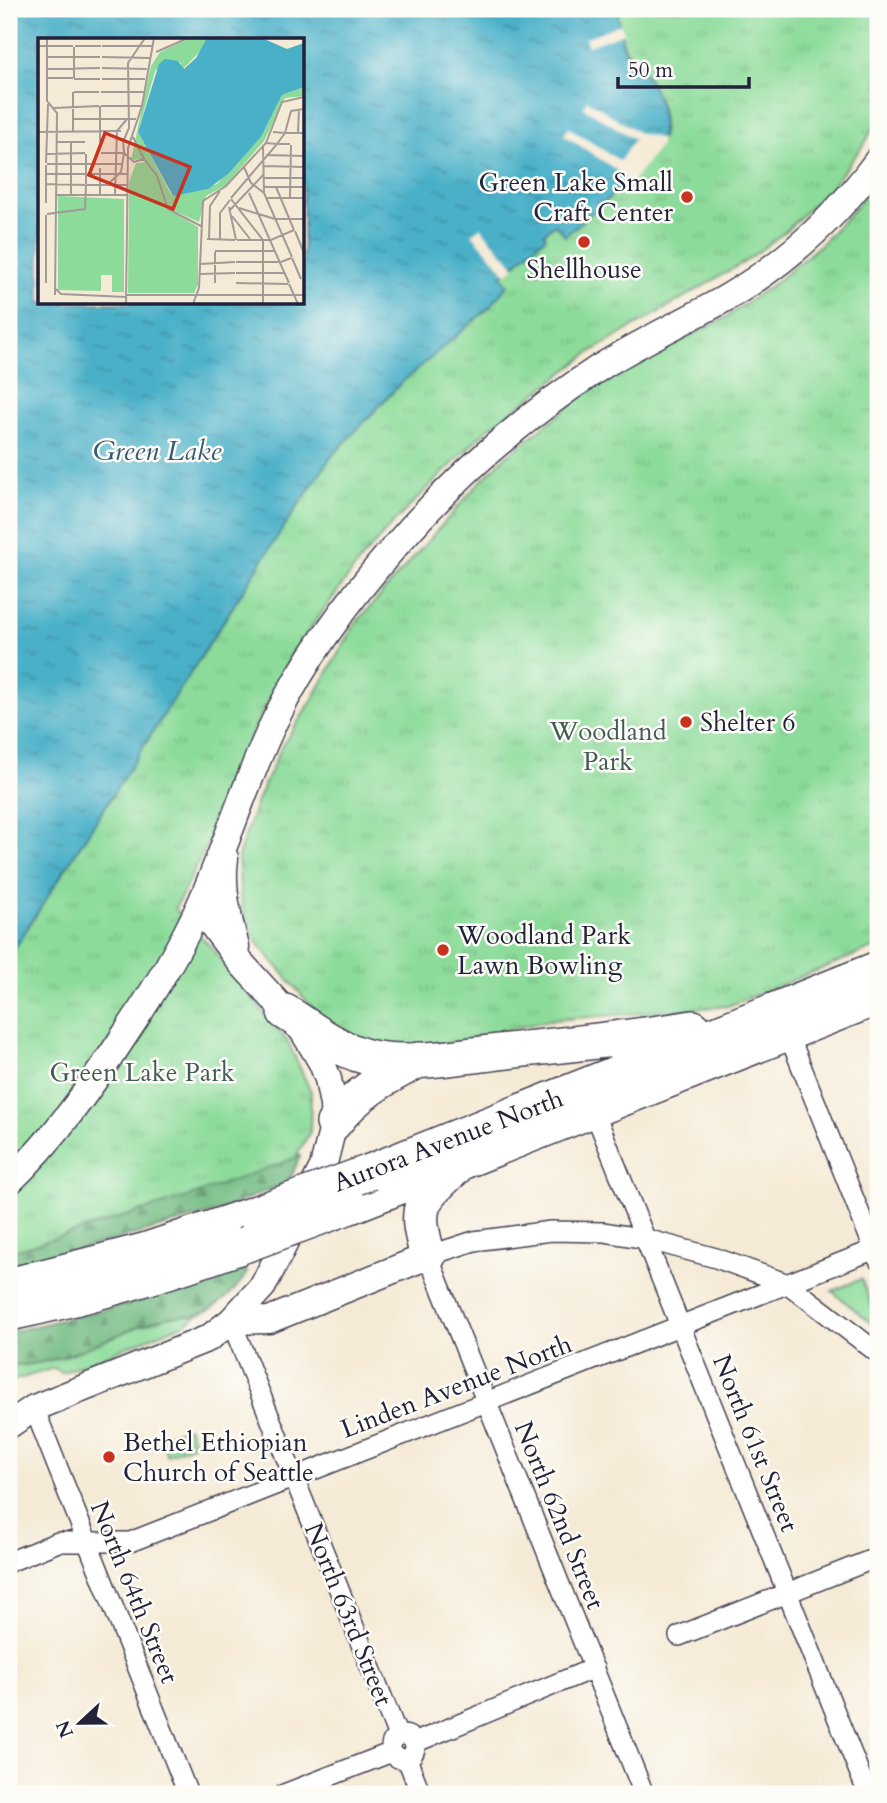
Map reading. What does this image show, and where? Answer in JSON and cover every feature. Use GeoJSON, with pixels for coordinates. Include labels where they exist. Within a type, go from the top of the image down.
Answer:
{"type":"FeatureCollection","features":[{"type":"Feature","properties":{"kind":"highway","name":"Aurora Avenue North"},"geometry":{"type":"LineString","coordinates":[[9,1313],[106,1290],[181,1268],[249,1229],[370,1172],[878,969]]}},
{"type":"Feature","properties":{"kind":"highway","name":"Aurora Avenue North"},"geometry":{"type":"LineString","coordinates":[[9,1286],[144,1251],[350,1206],[878,997]]}},
{"type":"Feature","properties":{"kind":"highway"},"geometry":{"type":"LineString","coordinates":[[285,1012],[330,1040],[361,1055],[386,1060],[419,1060],[641,1037],[752,1019]]}},
{"type":"Feature","properties":{"kind":"highway"},"geometry":{"type":"LineString","coordinates":[[334,1123],[371,1087],[419,1060]]}},
{"type":"Feature","properties":{"kind":"highway"},"geometry":{"type":"LineString","coordinates":[[428,1256],[419,1216],[427,1196],[458,1165]]}},
{"type":"Feature","properties":{"kind":"street"},"geometry":{"type":"LineString","coordinates":[[9,1182],[37,1155],[103,1069],[171,965],[199,907],[251,771],[275,719],[310,657],[352,598],[399,541],[505,438],[567,390],[604,366],[728,297],[784,258],[831,216],[878,160]]}},
{"type":"Feature","properties":{"kind":"street"},"geometry":{"type":"LineString","coordinates":[[227,839],[224,888],[240,962]]}},
{"type":"Feature","properties":{"kind":"street"},"geometry":{"type":"LineString","coordinates":[[9,1426],[21,1409],[209,1338],[231,1321],[264,1286],[323,1167],[334,1123],[331,1094],[322,1063],[303,1031],[240,962],[199,907]]}},
{"type":"Feature","properties":{"kind":"street"},"geometry":{"type":"LineString","coordinates":[[788,1033],[877,1252]]}},
{"type":"Feature","properties":{"kind":"street","name":"North 61st Street"},"geometry":{"type":"LineString","coordinates":[[594,1111],[868,1794]]}},
{"type":"Feature","properties":{"kind":"street"},"geometry":{"type":"LineString","coordinates":[[231,1321],[269,1320],[428,1256],[474,1241],[551,1231],[604,1232],[646,1239],[716,1258],[788,1284],[878,1353]]}},
{"type":"Feature","properties":{"kind":"street","name":"Linden Avenue North"},"geometry":{"type":"LineString","coordinates":[[9,1562],[58,1542],[130,1542],[788,1284],[877,1252]]}},
{"type":"Feature","properties":{"kind":"street","name":"North 62nd Street"},"geometry":{"type":"LineString","coordinates":[[428,1256],[644,1794]]}},
{"type":"Feature","properties":{"kind":"street","name":"North 63rd Street"},"geometry":{"type":"LineString","coordinates":[[231,1321],[421,1794]]}},
{"type":"Feature","properties":{"kind":"street","name":"North 64th Street"},"geometry":{"type":"LineString","coordinates":[[21,1409],[88,1543],[188,1794]]}},
{"type":"Feature","properties":{"kind":"street"},"geometry":{"type":"LineString","coordinates":[[679,1636],[878,1557]]}},
{"type":"Feature","properties":{"kind":"street"},"geometry":{"type":"LineString","coordinates":[[284,1794],[594,1668]]}},
{"type":"Feature","properties":{"kind":"green space","name":"Green Lake Park"},"geometry":{"type":"Polygon","coordinates":[[[619,9],[878,9],[878,120],[865,143],[831,187],[786,231],[746,261],[591,352],[485,431],[363,557],[292,653],[245,748],[223,811],[175,909],[211,947],[288,1042],[311,1092],[310,1132],[295,1158],[190,1196],[17,1250],[9,1249],[9,957],[331,457],[501,277],[545,237],[543,234],[555,224],[565,235],[618,189],[659,143],[663,133],[662,112],[655,91],[645,73],[629,55],[619,33],[619,9]]]}},
{"type":"Feature","properties":{"kind":"green space","name":"Woodland Park"},"geometry":{"type":"Polygon","coordinates":[[[878,177],[878,946],[728,1006],[551,1020],[442,1045],[388,1047],[354,1038],[320,1017],[259,945],[247,925],[241,902],[238,857],[258,798],[282,746],[311,702],[355,624],[504,458],[598,384],[725,318],[776,282],[819,246],[854,209],[878,177]]]}},
{"type":"Feature","properties":{"kind":"green space"},"geometry":{"type":"Polygon","coordinates":[[[288,1147],[300,1156],[292,1175],[285,1183],[216,1212],[9,1269],[9,1211],[288,1147]]]}},
{"type":"Feature","properties":{"kind":"green space"},"geometry":{"type":"Polygon","coordinates":[[[245,1267],[247,1273],[238,1285],[220,1303],[206,1311],[195,1315],[167,1317],[50,1360],[9,1365],[9,1332],[133,1303],[245,1267]]]}},
{"type":"Feature","properties":{"kind":"green space"},"geometry":{"type":"Polygon","coordinates":[[[861,1279],[878,1320],[878,1329],[832,1291],[861,1279]]]}},
{"type":"Feature","properties":{"kind":"green space"},"geometry":{"type":"Polygon","coordinates":[[[183,1314],[197,1315],[187,1323],[61,1373],[54,1368],[9,1382],[9,1365],[54,1359],[140,1326],[183,1314]]]}},
{"type":"Feature","properties":{"kind":"green space"},"geometry":{"type":"Polygon","coordinates":[[[188,1427],[194,1444],[167,1455],[160,1437],[188,1427]]]}},
{"type":"Feature","properties":{"kind":"water","name":"Green Lake"},"geometry":{"type":"Polygon","coordinates":[[[9,9],[619,9],[624,50],[647,76],[657,96],[662,118],[661,139],[626,183],[565,236],[555,224],[544,233],[546,237],[501,276],[508,285],[490,307],[400,384],[331,457],[9,957],[9,9]]]}},
{"type":"Feature","properties":{"kind":"pier"},"geometry":{"type":"Polygon","coordinates":[[[621,24],[624,33],[588,46],[585,38],[621,24]]]}},
{"type":"Feature","properties":{"kind":"pier"},"geometry":{"type":"Polygon","coordinates":[[[587,100],[639,133],[661,139],[659,147],[629,186],[615,169],[564,135],[569,128],[620,161],[634,139],[583,107],[587,100]]]}},
{"type":"Feature","properties":{"kind":"pier"},"geometry":{"type":"Polygon","coordinates":[[[480,227],[515,267],[507,274],[472,234],[480,227]]]}},
{"type":"Feature","properties":{"kind":"place","name":"Green Lake Small Craft Center"},"geometry":{"type":"Point","coordinates":[687,197]}},
{"type":"Feature","properties":{"kind":"place","name":"Shellhouse"},"geometry":{"type":"Point","coordinates":[584,242]}},
{"type":"Feature","properties":{"kind":"place","name":"Shelter 6"},"geometry":{"type":"Point","coordinates":[686,722]}},
{"type":"Feature","properties":{"kind":"place","name":"Woodland Park Lawn Bowling"},"geometry":{"type":"Point","coordinates":[443,950]}},
{"type":"Feature","properties":{"kind":"place","name":"Bethel Ethiopian Church of Seattle"},"geometry":{"type":"Point","coordinates":[109,1457]}}]}
